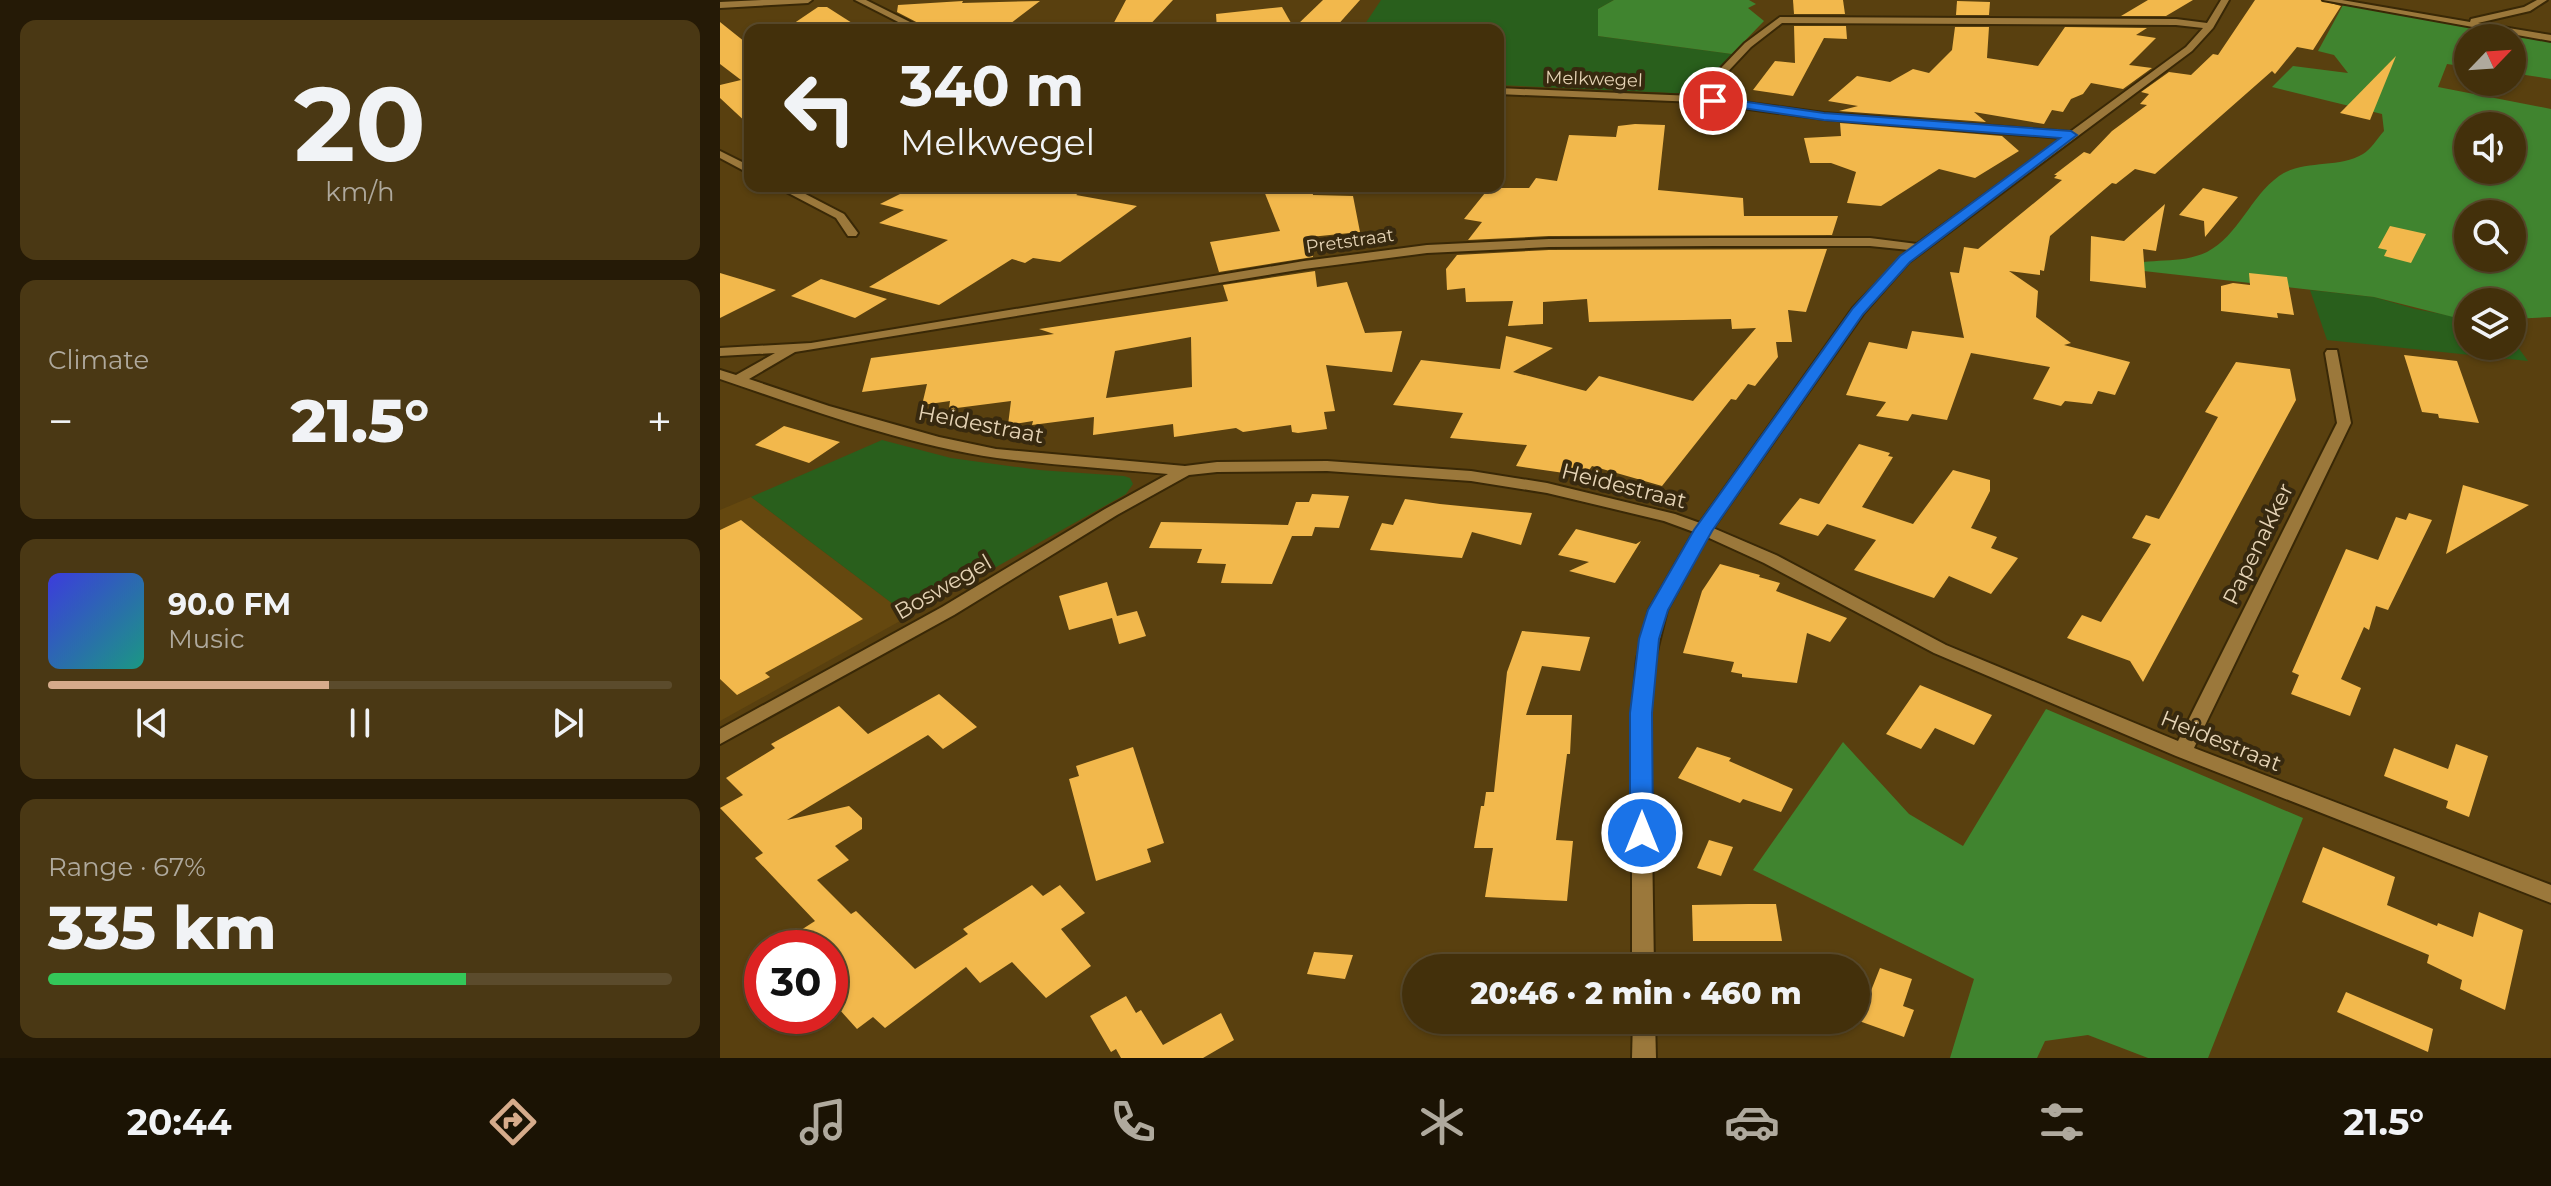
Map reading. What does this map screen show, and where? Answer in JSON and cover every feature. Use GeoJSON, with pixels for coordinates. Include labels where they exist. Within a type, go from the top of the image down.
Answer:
{"type":"FeatureCollection","features":[{"type":"Feature","properties":{"kind":"street"},"geometry":{"type":"LineString","coordinates":[[720,5],[808,0]]}},
{"type":"Feature","properties":{"kind":"street"},"geometry":{"type":"LineString","coordinates":[[859,0],[909,24]]}},
{"type":"Feature","properties":{"kind":"street"},"geometry":{"type":"LineString","coordinates":[[1643,954],[1641,713],[1646,659],[1658,610],[1703,530],[1858,311],[1918,248],[2189,49],[2210,26],[2225,0]]}},
{"type":"Feature","properties":{"kind":"street"},"geometry":{"type":"LineString","coordinates":[[2327,0],[2551,38]]}},
{"type":"Feature","properties":{"kind":"street"},"geometry":{"type":"LineString","coordinates":[[2465,22],[2527,9],[2543,0]]}},
{"type":"Feature","properties":{"kind":"street"},"geometry":{"type":"LineString","coordinates":[[1697,99],[1748,45],[1780,20],[2161,21],[2210,26]]}},
{"type":"Feature","properties":{"kind":"street","name":"Melkwegel"},"geometry":{"type":"LineString","coordinates":[[1504,91],[1697,99],[1824,116],[2071,135]]}},
{"type":"Feature","properties":{"kind":"street"},"geometry":{"type":"LineString","coordinates":[[720,154],[744,168]]}},
{"type":"Feature","properties":{"kind":"street"},"geometry":{"type":"LineString","coordinates":[[793,192],[839,215],[852,233]]}},
{"type":"Feature","properties":{"kind":"street","name":"Pretstraat"},"geometry":{"type":"LineString","coordinates":[[720,352],[794,349],[1304,265],[1427,249],[1549,243],[1714,242],[1870,242],[1918,248]]}},
{"type":"Feature","properties":{"kind":"street","name":"Pretstraat"},"geometry":{"type":"LineString","coordinates":[[737,380],[794,349]]}},
{"type":"Feature","properties":{"kind":"street","name":"Papenakker"},"geometry":{"type":"LineString","coordinates":[[2183,751],[2344,423],[2332,353]]}},
{"type":"Feature","properties":{"kind":"street","name":"Heidestraat"},"geometry":{"type":"LineString","coordinates":[[720,374],[824,409],[981,450],[1032,459],[1185,471],[1217,467],[1327,466],[1492,479],[1654,514],[1703,530],[1770,559],[1940,649],[2183,751],[2551,894]]}},
{"type":"Feature","properties":{"kind":"street","name":"Boswegel"},"geometry":{"type":"LineString","coordinates":[[720,737],[948,611],[1185,471]]}},
{"type":"Feature","properties":{"kind":"street"},"geometry":{"type":"LineString","coordinates":[[1644,1034],[1644,1058]]}},
{"type":"Feature","properties":{"kind":"shaded area"},"geometry":{"type":"Polygon","coordinates":[[[751,497],[909,616],[720,721],[720,510],[751,497]]]}},
{"type":"Feature","properties":{"kind":"green space"},"geometry":{"type":"Polygon","coordinates":[[[1381,0],[1614,0],[1598,9],[1598,36],[1732,54],[1694,94],[1504,85],[1504,24],[1365,24],[1381,0]]]}},
{"type":"Feature","properties":{"kind":"green space"},"geometry":{"type":"Polygon","coordinates":[[[1614,0],[1749,0],[1756,4],[1748,8],[1764,21],[1732,54],[1598,36],[1598,9],[1614,0]]]}},
{"type":"Feature","properties":{"kind":"green space"},"geometry":{"type":"Polygon","coordinates":[[[2343,5],[2454,24],[2454,65],[2447,64],[2438,87],[2454,90],[2454,96],[2484,96],[2551,109],[2551,317],[2526,318],[2526,288],[2454,288],[2454,317],[2374,297],[2117,268],[2139,262],[2184,259],[2207,252],[2228,236],[2260,194],[2279,176],[2299,168],[2353,159],[2371,147],[2384,131],[2382,114],[2272,87],[2293,66],[2348,73],[2334,55],[2318,51],[2343,5]]]}},
{"type":"Feature","properties":{"kind":"green space"},"geometry":{"type":"Polygon","coordinates":[[[2526,37],[2551,41],[2551,79],[2526,75],[2526,37]]]}},
{"type":"Feature","properties":{"kind":"green space"},"geometry":{"type":"Polygon","coordinates":[[[2310,290],[2374,297],[2454,316],[2454,353],[2327,340],[2310,290]]]}},
{"type":"Feature","properties":{"kind":"green space"},"geometry":{"type":"Polygon","coordinates":[[[882,440],[951,458],[1039,470],[1124,476],[1130,478],[1133,484],[1126,494],[909,616],[751,497],[882,440]]]}},
{"type":"Feature","properties":{"kind":"green space"},"geometry":{"type":"Polygon","coordinates":[[[2046,709],[2303,818],[2208,1058],[2148,1058],[2088,1035],[2045,1041],[2037,1058],[1950,1058],[1974,979],[1753,870],[1843,742],[1909,814],[1963,846],[2046,709]]]}},
{"type":"Feature","properties":{"kind":"building"},"geometry":{"type":"Polygon","coordinates":[[[1126,0],[1173,0],[1151,24],[1113,24],[1126,0]]]}},
{"type":"Feature","properties":{"kind":"building"},"geometry":{"type":"Polygon","coordinates":[[[1323,0],[1360,0],[1339,24],[1298,24],[1323,0]]]}},
{"type":"Feature","properties":{"kind":"building"},"geometry":{"type":"Polygon","coordinates":[[[1793,0],[1843,0],[1845,14],[1794,14],[1793,0]]]}},
{"type":"Feature","properties":{"kind":"building"},"geometry":{"type":"Polygon","coordinates":[[[2148,0],[2193,0],[2166,16],[2121,16],[2148,0]]]}},
{"type":"Feature","properties":{"kind":"building"},"geometry":{"type":"Polygon","coordinates":[[[2255,0],[2320,0],[2341,6],[2313,50],[2297,47],[2275,74],[2272,71],[2155,174],[2135,169],[2116,184],[2112,183],[2050,236],[2044,271],[2040,270],[2040,275],[2009,271],[2038,291],[2036,317],[2071,343],[2064,345],[2130,362],[2115,395],[2098,391],[2092,404],[2065,401],[2061,406],[2033,399],[2050,367],[1971,353],[1947,420],[1912,414],[1908,421],[1876,416],[1886,402],[1846,395],[1869,342],[1907,349],[1912,331],[1964,338],[1950,272],[1959,273],[1964,247],[1978,249],[2062,180],[2054,178],[2057,175],[2054,175],[2084,152],[2090,154],[2112,131],[2147,105],[2140,104],[2149,94],[2141,92],[2169,72],[2191,75],[2213,54],[2218,55],[2255,0]]]}},
{"type":"Feature","properties":{"kind":"building"},"geometry":{"type":"Polygon","coordinates":[[[1040,1],[1010,24],[920,24],[897,12],[898,5],[1040,1]]]}},
{"type":"Feature","properties":{"kind":"building"},"geometry":{"type":"Polygon","coordinates":[[[1957,1],[1990,2],[1989,15],[1956,15],[1957,1]]]}},
{"type":"Feature","properties":{"kind":"building"},"geometry":{"type":"Polygon","coordinates":[[[818,7],[827,7],[854,24],[793,24],[818,7]]]}},
{"type":"Feature","properties":{"kind":"building"},"geometry":{"type":"Polygon","coordinates":[[[1282,7],[1292,24],[1217,24],[1216,14],[1282,7]]]}},
{"type":"Feature","properties":{"kind":"building"},"geometry":{"type":"Polygon","coordinates":[[[720,22],[744,41],[744,120],[720,98],[720,85],[741,80],[720,64],[720,22]]]}},
{"type":"Feature","properties":{"kind":"building"},"geometry":{"type":"Polygon","coordinates":[[[1794,26],[1846,26],[1847,39],[1824,38],[1793,96],[1753,90],[1775,61],[1795,63],[1794,26]]]}},
{"type":"Feature","properties":{"kind":"building"},"geometry":{"type":"Polygon","coordinates":[[[1955,27],[1989,27],[1987,58],[2038,66],[2065,27],[2147,28],[2136,35],[2156,38],[2129,65],[2152,68],[2123,89],[2091,83],[2083,94],[2071,99],[2063,112],[2052,110],[2044,124],[1974,112],[1986,122],[1839,111],[1858,106],[1828,101],[1857,76],[1890,82],[1913,69],[1929,73],[1952,50],[1955,27]]]}},
{"type":"Feature","properties":{"kind":"building"},"geometry":{"type":"Polygon","coordinates":[[[2396,56],[2370,120],[2340,113],[2396,56]]]}},
{"type":"Feature","properties":{"kind":"building"},"geometry":{"type":"Polygon","coordinates":[[[1840,123],[2002,136],[2019,151],[1975,178],[1939,169],[1881,206],[1847,203],[1856,172],[1831,163],[1810,163],[1804,138],[1841,136],[1840,123]]]}},
{"type":"Feature","properties":{"kind":"building"},"geometry":{"type":"Polygon","coordinates":[[[1665,125],[1658,190],[1743,198],[1744,216],[1838,216],[1832,235],[1549,236],[1468,240],[1482,222],[1464,219],[1486,192],[1529,188],[1536,178],[1557,181],[1569,135],[1616,137],[1618,126],[1665,125]]]}},
{"type":"Feature","properties":{"kind":"building"},"geometry":{"type":"Polygon","coordinates":[[[2203,188],[2238,197],[2205,237],[2204,221],[2179,215],[2203,188]]]}},
{"type":"Feature","properties":{"kind":"building"},"geometry":{"type":"Polygon","coordinates":[[[904,192],[1081,192],[1076,195],[1137,206],[1060,262],[1033,258],[1025,263],[1012,259],[939,305],[869,287],[948,240],[879,223],[904,210],[880,204],[904,192]]]}},
{"type":"Feature","properties":{"kind":"building"},"geometry":{"type":"Polygon","coordinates":[[[1264,192],[1353,196],[1360,232],[1310,237],[1313,257],[1219,272],[1210,242],[1280,231],[1264,192]]]}},
{"type":"Feature","properties":{"kind":"building"},"geometry":{"type":"Polygon","coordinates":[[[2165,204],[2156,251],[2143,249],[2146,288],[2090,281],[2091,236],[2124,241],[2165,204]]]}},
{"type":"Feature","properties":{"kind":"building"},"geometry":{"type":"Polygon","coordinates":[[[2390,226],[2426,234],[2411,263],[2384,256],[2387,250],[2378,248],[2390,226]]]}},
{"type":"Feature","properties":{"kind":"building"},"geometry":{"type":"Polygon","coordinates":[[[1827,249],[1806,312],[1788,310],[1792,342],[1776,342],[1778,357],[1755,386],[1748,384],[1736,400],[1731,399],[1662,486],[1592,466],[1585,476],[1516,466],[1527,445],[1450,438],[1463,413],[1393,405],[1421,360],[1500,369],[1506,336],[1553,348],[1513,372],[1586,391],[1599,376],[1693,401],[1756,328],[1732,329],[1731,319],[1589,322],[1587,299],[1543,302],[1543,324],[1508,326],[1513,301],[1466,302],[1465,288],[1447,290],[1446,269],[1457,255],[1549,250],[1827,249]]]}},
{"type":"Feature","properties":{"kind":"building"},"geometry":{"type":"Polygon","coordinates":[[[1315,271],[1317,287],[1347,282],[1365,333],[1402,331],[1392,372],[1326,365],[1335,411],[1324,412],[1327,429],[1298,433],[1292,432],[1291,425],[1243,432],[1236,428],[1174,437],[1173,424],[1093,435],[1094,417],[1008,425],[1011,401],[949,409],[950,401],[922,405],[927,384],[862,392],[871,358],[1054,334],[1039,329],[1228,301],[1223,285],[1315,271]],[[1191,337],[1115,351],[1106,398],[1192,387],[1191,337]]]}},
{"type":"Feature","properties":{"kind":"building"},"geometry":{"type":"Polygon","coordinates":[[[720,273],[776,290],[720,318],[720,273]]]}},
{"type":"Feature","properties":{"kind":"building"},"geometry":{"type":"Polygon","coordinates":[[[2249,273],[2287,277],[2294,315],[2277,313],[2278,318],[2221,311],[2221,286],[2233,283],[2250,285],[2249,273]]]}},
{"type":"Feature","properties":{"kind":"building"},"geometry":{"type":"Polygon","coordinates":[[[821,279],[887,299],[855,318],[791,296],[821,279]]]}},
{"type":"Feature","properties":{"kind":"building"},"geometry":{"type":"Polygon","coordinates":[[[2404,355],[2457,361],[2479,423],[2439,418],[2438,414],[2422,412],[2404,355]]]}},
{"type":"Feature","properties":{"kind":"building"},"geometry":{"type":"Polygon","coordinates":[[[2236,362],[2290,369],[2296,400],[2143,682],[2130,661],[2067,638],[2082,615],[2101,622],[2151,544],[2132,538],[2146,515],[2159,519],[2175,492],[2218,417],[2205,412],[2236,362]]]}},
{"type":"Feature","properties":{"kind":"building"},"geometry":{"type":"Polygon","coordinates":[[[784,426],[840,442],[809,463],[755,445],[784,426]]]}},
{"type":"Feature","properties":{"kind":"building"},"geometry":{"type":"Polygon","coordinates":[[[1859,444],[1890,453],[1888,456],[1893,457],[1862,507],[1913,524],[1953,470],[1990,480],[1990,491],[1971,528],[1997,537],[1991,548],[2018,558],[1991,594],[1949,576],[1934,598],[1854,570],[1876,540],[1827,524],[1818,536],[1779,524],[1800,498],[1819,504],[1859,444]]]}},
{"type":"Feature","properties":{"kind":"building"},"geometry":{"type":"Polygon","coordinates":[[[2463,485],[2529,505],[2446,554],[2463,485]]]}},
{"type":"Feature","properties":{"kind":"building"},"geometry":{"type":"Polygon","coordinates":[[[1312,494],[1349,496],[1339,528],[1315,527],[1312,536],[1292,536],[1272,584],[1221,583],[1226,564],[1197,563],[1202,549],[1149,548],[1161,522],[1288,525],[1296,502],[1309,502],[1312,494]]]}},
{"type":"Feature","properties":{"kind":"building"},"geometry":{"type":"Polygon","coordinates":[[[1405,499],[1532,513],[1521,545],[1472,532],[1462,558],[1370,550],[1382,523],[1393,525],[1405,499]]]}},
{"type":"Feature","properties":{"kind":"building"},"geometry":{"type":"Polygon","coordinates":[[[2409,513],[2432,520],[2388,610],[2376,606],[2369,630],[2364,627],[2341,679],[2361,688],[2350,716],[2291,694],[2299,675],[2292,672],[2346,549],[2378,560],[2396,517],[2406,520],[2409,513]]]}},
{"type":"Feature","properties":{"kind":"building"},"geometry":{"type":"Polygon","coordinates":[[[741,520],[863,619],[765,673],[770,677],[737,695],[720,679],[720,530],[741,520]]]}},
{"type":"Feature","properties":{"kind":"building"},"geometry":{"type":"Polygon","coordinates":[[[1576,529],[1636,544],[1641,541],[1615,583],[1569,571],[1589,562],[1558,555],[1576,529]]]}},
{"type":"Feature","properties":{"kind":"building"},"geometry":{"type":"Polygon","coordinates":[[[1720,564],[1780,583],[1776,591],[1847,618],[1830,642],[1807,633],[1797,683],[1742,677],[1742,674],[1731,672],[1734,662],[1683,653],[1702,591],[1720,564]]]}},
{"type":"Feature","properties":{"kind":"building"},"geometry":{"type":"Polygon","coordinates":[[[1107,582],[1117,616],[1137,611],[1146,636],[1119,644],[1112,618],[1069,630],[1059,596],[1107,582]]]}},
{"type":"Feature","properties":{"kind":"building"},"geometry":{"type":"Polygon","coordinates":[[[1522,631],[1590,637],[1580,671],[1542,666],[1526,715],[1572,715],[1570,754],[1567,754],[1556,840],[1573,841],[1567,901],[1485,897],[1493,848],[1474,848],[1486,792],[1494,792],[1507,672],[1522,631]]]}},
{"type":"Feature","properties":{"kind":"building"},"geometry":{"type":"Polygon","coordinates":[[[1920,685],[1992,715],[1974,745],[1935,728],[1921,749],[1886,734],[1920,685]]]}},
{"type":"Feature","properties":{"kind":"building"},"geometry":{"type":"Polygon","coordinates":[[[939,694],[977,727],[943,749],[928,735],[787,820],[849,806],[862,818],[862,829],[835,846],[849,860],[817,880],[851,914],[856,911],[915,969],[968,934],[963,929],[1032,885],[1043,896],[1060,885],[1085,913],[1061,929],[1091,966],[1046,998],[1012,962],[980,983],[966,967],[885,1028],[873,1017],[857,1029],[848,1019],[848,930],[801,930],[815,921],[755,858],[763,853],[720,808],[743,795],[726,778],[775,748],[771,744],[839,706],[868,734],[939,694]]]}},
{"type":"Feature","properties":{"kind":"building"},"geometry":{"type":"Polygon","coordinates":[[[2456,744],[2488,756],[2469,817],[2446,808],[2448,801],[2384,776],[2394,748],[2448,769],[2456,744]]]}},
{"type":"Feature","properties":{"kind":"building"},"geometry":{"type":"Polygon","coordinates":[[[1133,747],[1164,843],[1147,849],[1151,862],[1096,881],[1069,779],[1079,776],[1076,766],[1133,747]]]}},
{"type":"Feature","properties":{"kind":"building"},"geometry":{"type":"Polygon","coordinates":[[[1697,747],[1731,758],[1729,761],[1793,789],[1781,812],[1743,799],[1740,803],[1678,778],[1697,747]]]}},
{"type":"Feature","properties":{"kind":"building"},"geometry":{"type":"Polygon","coordinates":[[[1709,840],[1733,847],[1721,876],[1697,868],[1709,840]]]}},
{"type":"Feature","properties":{"kind":"building"},"geometry":{"type":"Polygon","coordinates":[[[2323,847],[2395,877],[2387,905],[2437,926],[2438,923],[2473,937],[2479,912],[2523,930],[2505,1010],[2460,989],[2462,980],[2427,963],[2429,955],[2302,902],[2323,847]]]}},
{"type":"Feature","properties":{"kind":"building"},"geometry":{"type":"Polygon","coordinates":[[[1776,904],[1782,941],[1693,941],[1692,905],[1776,904]]]}},
{"type":"Feature","properties":{"kind":"building"},"geometry":{"type":"Polygon","coordinates":[[[1314,952],[1353,955],[1345,979],[1307,974],[1314,952]]]}},
{"type":"Feature","properties":{"kind":"building"},"geometry":{"type":"Polygon","coordinates":[[[1880,968],[1912,979],[1903,1006],[1914,1010],[1904,1037],[1870,1025],[1870,993],[1880,968]]]}},
{"type":"Feature","properties":{"kind":"building"},"geometry":{"type":"Polygon","coordinates":[[[2346,992],[2433,1029],[2428,1052],[2337,1012],[2346,992]]]}},
{"type":"Feature","properties":{"kind":"building"},"geometry":{"type":"Polygon","coordinates":[[[1126,996],[1136,1013],[1141,1010],[1163,1045],[1221,1013],[1234,1040],[1203,1058],[1121,1058],[1116,1049],[1111,1052],[1090,1016],[1126,996]]]}},
{"type":"Feature","properties":{"kind":"route"},"geometry":{"type":"LineString","coordinates":[[1642,833],[1641,713],[1649,639],[1658,610],[1703,530],[1858,311],[1905,259],[2071,135],[1824,116],[1713,101]]}}]}
